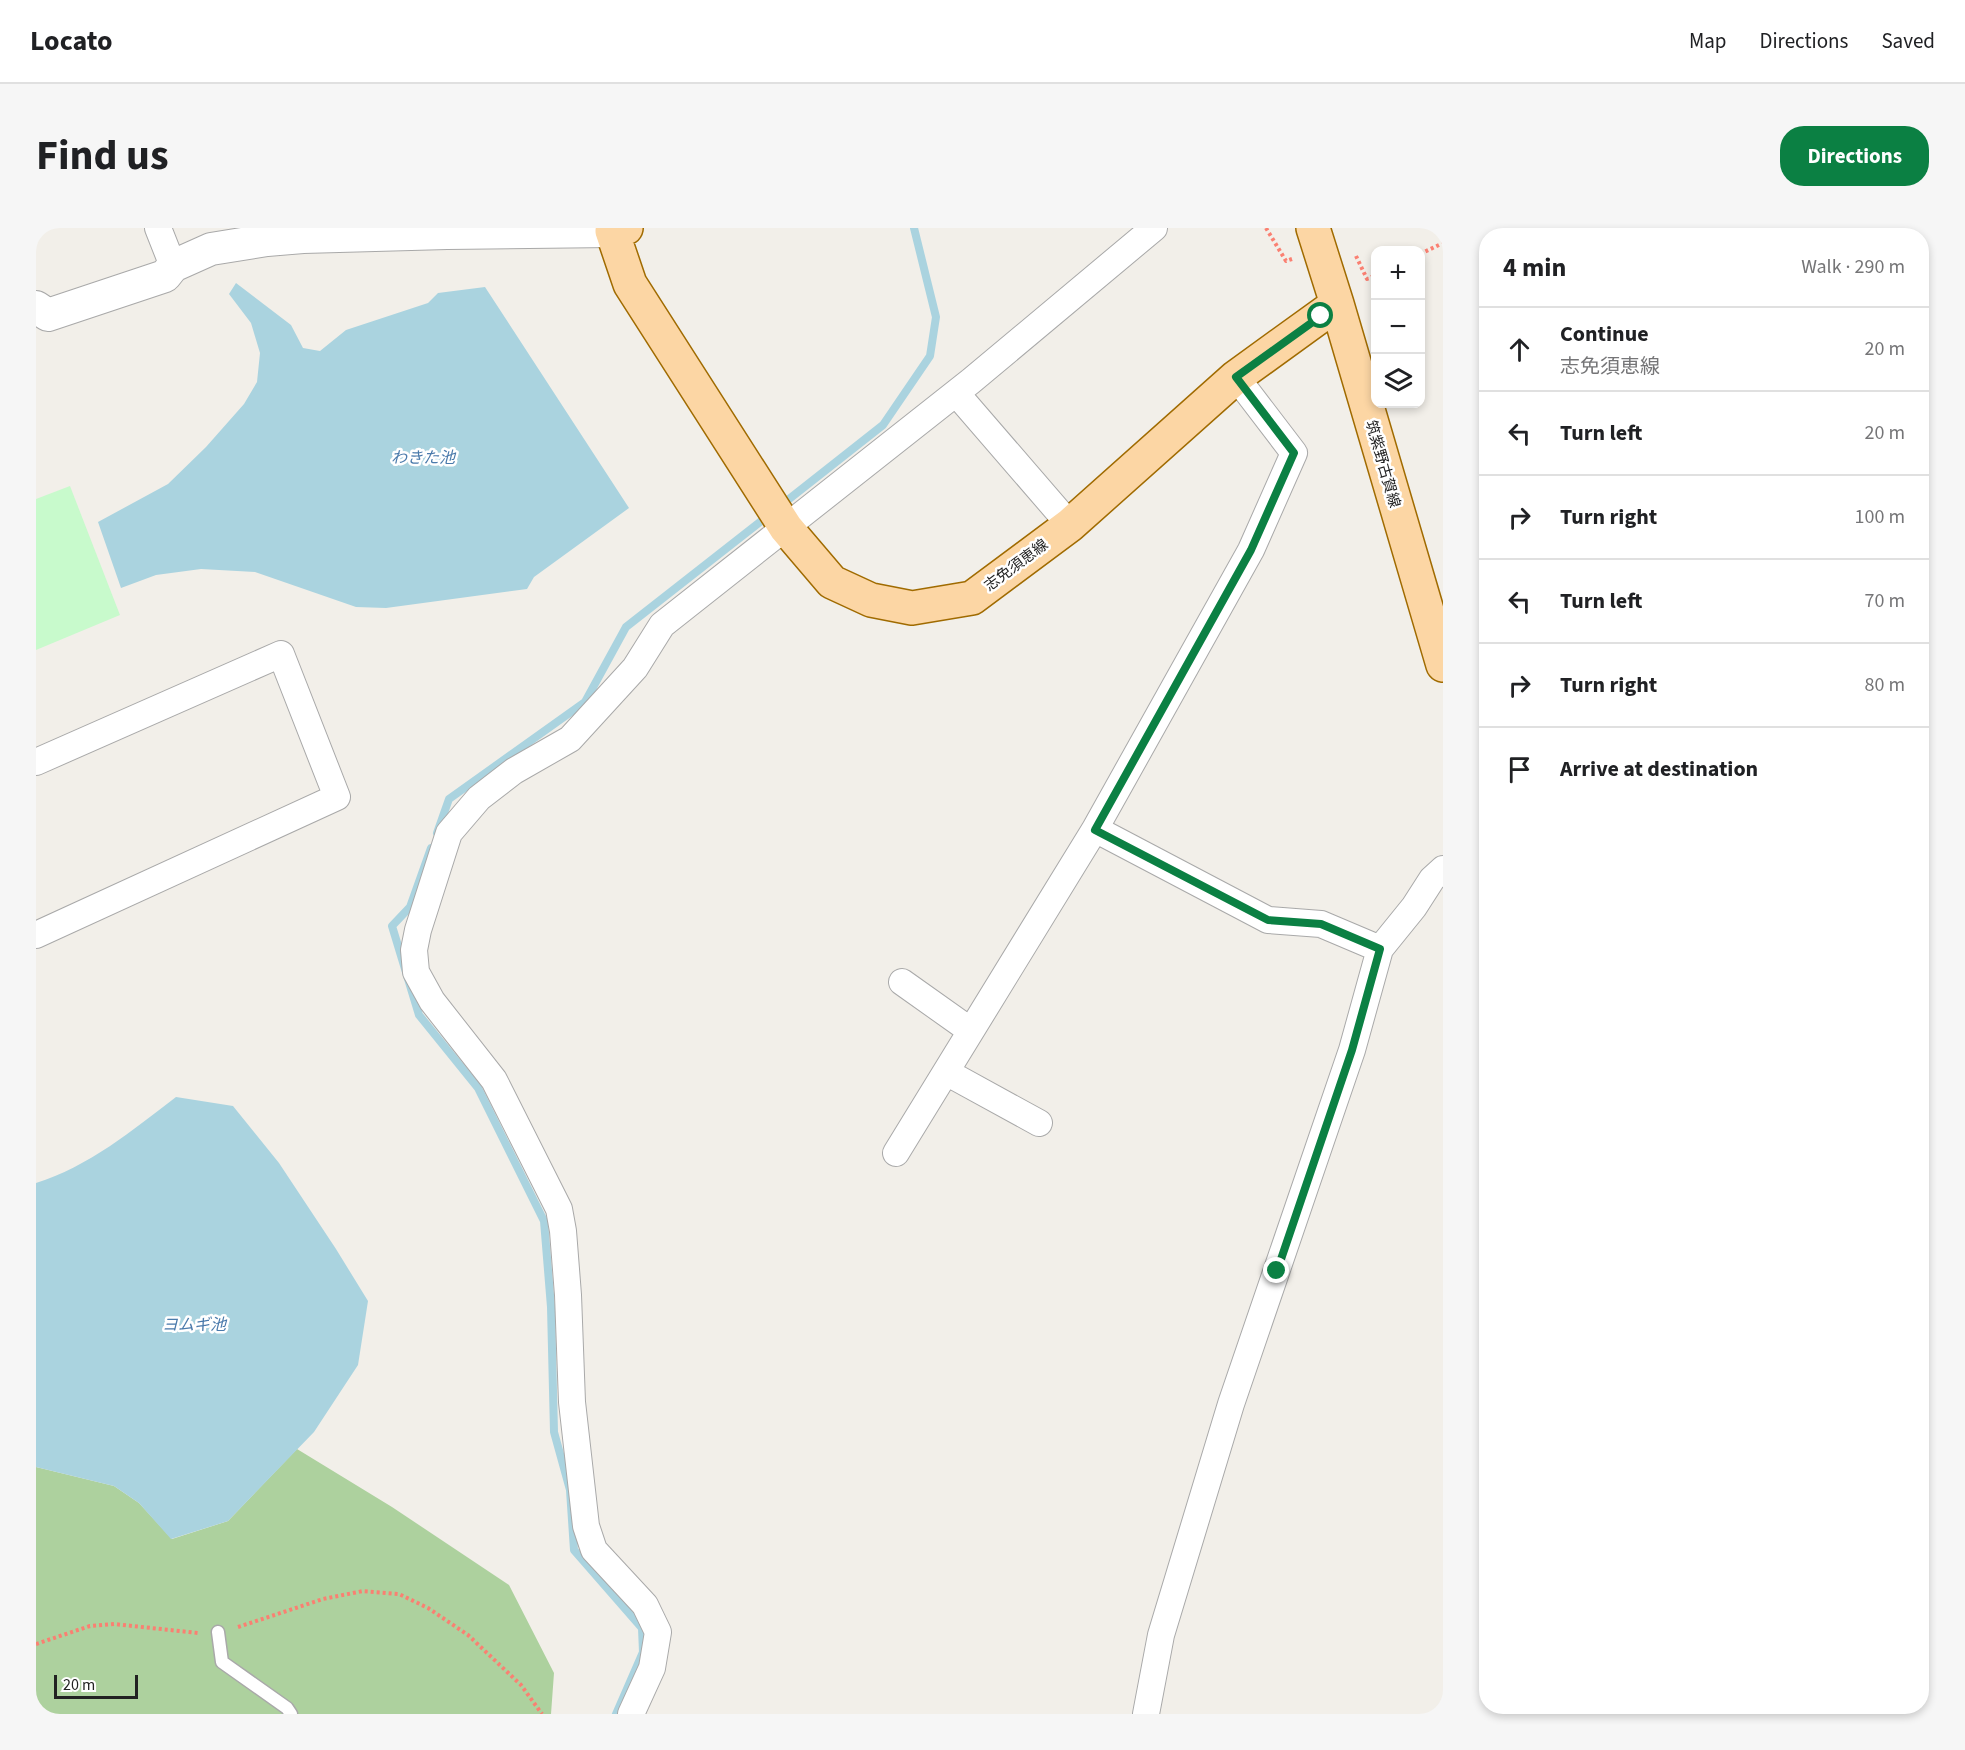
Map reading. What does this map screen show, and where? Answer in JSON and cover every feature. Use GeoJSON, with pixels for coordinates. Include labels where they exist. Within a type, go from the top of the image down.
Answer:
{"type":"FeatureCollection","features":[{"type":"Feature","properties":{"kind":"main road","name":"筑紫野古賀線"},"geometry":{"type":"LineString","coordinates":[[1313,228],[1443,665]]}},
{"type":"Feature","properties":{"kind":"main road","name":"志免須恵線"},"geometry":{"type":"LineString","coordinates":[[616,229],[630,284],[786,528],[832,582],[871,600],[912,608],[972,598],[1070,525],[1236,377],[1337,304]]}},
{"type":"Feature","properties":{"kind":"street"},"geometry":{"type":"LineString","coordinates":[[158,228],[173,267]]}},
{"type":"Feature","properties":{"kind":"street"},"geometry":{"type":"LineString","coordinates":[[631,1714],[652,1668],[658,1632],[645,1605],[594,1550],[586,1526],[572,1402],[566,1274],[559,1209],[494,1080],[432,1000],[416,972],[414,950],[418,930],[449,833],[479,798],[514,771],[570,739],[635,668],[662,626],[956,393],[1154,228]]}},
{"type":"Feature","properties":{"kind":"street"},"geometry":{"type":"LineString","coordinates":[[36,307],[48,315],[165,276],[173,267],[211,249],[302,232],[616,229]]}},
{"type":"Feature","properties":{"kind":"street"},"geometry":{"type":"LineString","coordinates":[[896,1153],[1095,830],[1251,550],[1294,453],[1236,377]]}},
{"type":"Feature","properties":{"kind":"street"},"geometry":{"type":"LineString","coordinates":[[956,393],[1070,525]]}},
{"type":"Feature","properties":{"kind":"street"},"geometry":{"type":"LineString","coordinates":[[36,762],[281,654],[337,797],[36,935]]}},
{"type":"Feature","properties":{"kind":"street"},"geometry":{"type":"LineString","coordinates":[[1095,830],[1268,920],[1321,924],[1380,949]]}},
{"type":"Feature","properties":{"kind":"street"},"geometry":{"type":"LineString","coordinates":[[1146,1714],[1161,1635],[1224,1426],[1349,1061],[1380,949],[1437,874]]}},
{"type":"Feature","properties":{"kind":"street"},"geometry":{"type":"LineString","coordinates":[[902,982],[971,1030]]}},
{"type":"Feature","properties":{"kind":"street"},"geometry":{"type":"LineString","coordinates":[[946,1072],[1039,1123]]}},
{"type":"Feature","properties":{"kind":"lane"},"geometry":{"type":"LineString","coordinates":[[218,1632],[222,1662],[287,1708],[291,1714]]}},
{"type":"Feature","properties":{"kind":"path"},"geometry":{"type":"LineString","coordinates":[[1266,228],[1286,261]]}},
{"type":"Feature","properties":{"kind":"path"},"geometry":{"type":"LineString","coordinates":[[1425,252],[1443,243]]}},
{"type":"Feature","properties":{"kind":"path"},"geometry":{"type":"LineString","coordinates":[[1355,253],[1367,279],[1371,277]]}},
{"type":"Feature","properties":{"kind":"path"},"geometry":{"type":"LineString","coordinates":[[36,1644],[90,1626],[114,1623],[202,1634],[226,1631],[322,1599],[363,1591],[399,1594],[428,1608],[468,1635],[521,1686],[542,1714]]}},
{"type":"Feature","properties":{"kind":"green space"},"geometry":{"type":"Polygon","coordinates":[[[70,486],[120,615],[36,650],[36,499],[70,486]]]}},
{"type":"Feature","properties":{"kind":"green space"},"geometry":{"type":"Polygon","coordinates":[[[297,1449],[392,1507],[509,1585],[554,1673],[551,1714],[36,1714],[36,1467],[114,1486],[139,1503],[172,1539],[228,1521],[297,1449]]]}},
{"type":"Feature","properties":{"kind":"water","name":"わきた池"},"geometry":{"type":"Polygon","coordinates":[[[236,283],[291,325],[303,348],[320,351],[346,330],[428,303],[438,293],[485,287],[629,508],[534,577],[527,589],[386,608],[356,607],[255,572],[201,569],[156,575],[121,588],[98,522],[168,484],[206,447],[244,404],[257,382],[260,353],[251,323],[229,294],[236,283]]]}},
{"type":"Feature","properties":{"kind":"water","name":"ヨムギ池"},"geometry":{"type":"Polygon","coordinates":[[[176,1097],[233,1106],[279,1163],[368,1301],[358,1365],[314,1432],[228,1521],[171,1539],[139,1503],[114,1486],[36,1467],[36,1183],[92,1157],[176,1097]]]}},
{"type":"Feature","properties":{"kind":"waterway"},"geometry":{"type":"LineString","coordinates":[[779,507],[883,425],[930,356],[936,317],[914,228]]}},
{"type":"Feature","properties":{"kind":"waterway"},"geometry":{"type":"LineString","coordinates":[[437,833],[449,799],[585,702],[626,627],[769,515]]}},
{"type":"Feature","properties":{"kind":"waterway"},"geometry":{"type":"LineString","coordinates":[[431,848],[410,907],[392,926],[419,1015],[478,1088],[544,1221],[551,1307],[554,1432],[570,1490],[574,1550],[642,1628],[643,1652],[616,1714]]}},
{"type":"Feature","properties":{"kind":"route"},"geometry":{"type":"LineString","coordinates":[[1277,1271],[1352,1050],[1380,949],[1321,924],[1268,920],[1095,830],[1251,550],[1294,453],[1236,377],[1321,316]]}}]}
